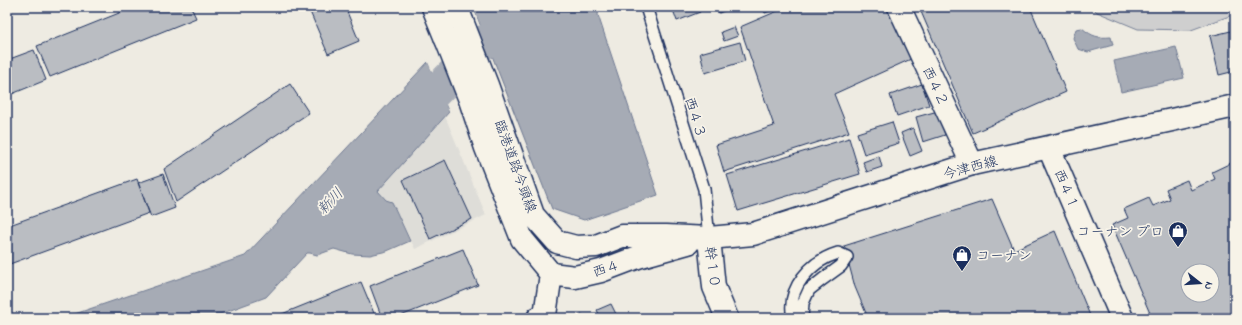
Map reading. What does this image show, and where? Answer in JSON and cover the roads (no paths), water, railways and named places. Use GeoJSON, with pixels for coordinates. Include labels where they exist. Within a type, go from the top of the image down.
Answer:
{"type":"FeatureCollection","features":[{"type":"Feature","properties":{"kind":"street","name":"臨港道路今頭線"},"geometry":{"type":"LineString","coordinates":[[433,7],[470,100],[486,148],[522,239],[551,274]]}},
{"type":"Feature","properties":{"kind":"street","name":"西４２"},"geometry":{"type":"LineString","coordinates":[[899,7],[972,164]]}},
{"type":"Feature","properties":{"kind":"street","name":"臨港道路今頭線"},"geometry":{"type":"LineString","coordinates":[[459,14],[487,85],[533,215],[557,242],[576,247],[596,246],[622,236],[709,238]]}},
{"type":"Feature","properties":{"kind":"street","name":"今津西線"},"geometry":{"type":"LineString","coordinates":[[709,238],[753,234],[972,164],[1235,106]]}},
{"type":"Feature","properties":{"kind":"street","name":"西４１"},"geometry":{"type":"LineString","coordinates":[[1049,148],[1122,318]]}},
{"type":"Feature","properties":{"kind":"street","name":"西４"},"geometry":{"type":"LineString","coordinates":[[551,274],[576,277],[601,271],[638,257],[709,238]]}},
{"type":"Feature","properties":{"kind":"street","name":"幹１０"},"geometry":{"type":"LineString","coordinates":[[709,238],[714,287],[727,318]]}},
{"type":"Feature","properties":{"kind":"street"},"geometry":{"type":"LineString","coordinates":[[543,317],[551,274]]}},
{"type":"Feature","properties":{"kind":"lane","name":"西４３"},"geometry":{"type":"LineString","coordinates":[[646,7],[704,189],[709,238]]}},
{"type":"Feature","properties":{"kind":"lane"},"geometry":{"type":"LineString","coordinates":[[793,318],[791,308],[793,294],[804,274],[829,256],[838,253],[847,257],[841,266],[809,290],[803,303],[802,318]]}},
{"type":"Feature","properties":{"kind":"water"},"geometry":{"type":"Polygon","coordinates":[[[473,7],[599,7],[598,15],[658,195],[584,220],[552,209],[473,7]]]}},
{"type":"Feature","properties":{"kind":"water"},"geometry":{"type":"Polygon","coordinates":[[[1082,28],[1096,36],[1111,37],[1113,45],[1088,52],[1078,49],[1073,38],[1076,29],[1082,28]]]}},
{"type":"Feature","properties":{"kind":"water"},"geometry":{"type":"Polygon","coordinates":[[[1176,47],[1184,78],[1121,92],[1114,61],[1176,47]]]}},
{"type":"Feature","properties":{"kind":"water"},"geometry":{"type":"Polygon","coordinates":[[[428,62],[449,112],[378,191],[386,200],[392,202],[410,241],[387,251],[370,255],[352,254],[334,249],[317,255],[307,253],[266,297],[209,318],[63,318],[245,256],[428,62]]]}},
{"type":"Feature","properties":{"kind":"waterway","name":"新川"},"geometry":{"type":"LineString","coordinates":[[407,121],[485,41]]}},
{"type":"Feature","properties":{"kind":"place","name":"コーナン プロ"},"geometry":{"type":"Point","coordinates":[1178,248]}},
{"type":"Feature","properties":{"kind":"place","name":"コーナン"},"geometry":{"type":"Point","coordinates":[962,272]}}]}
